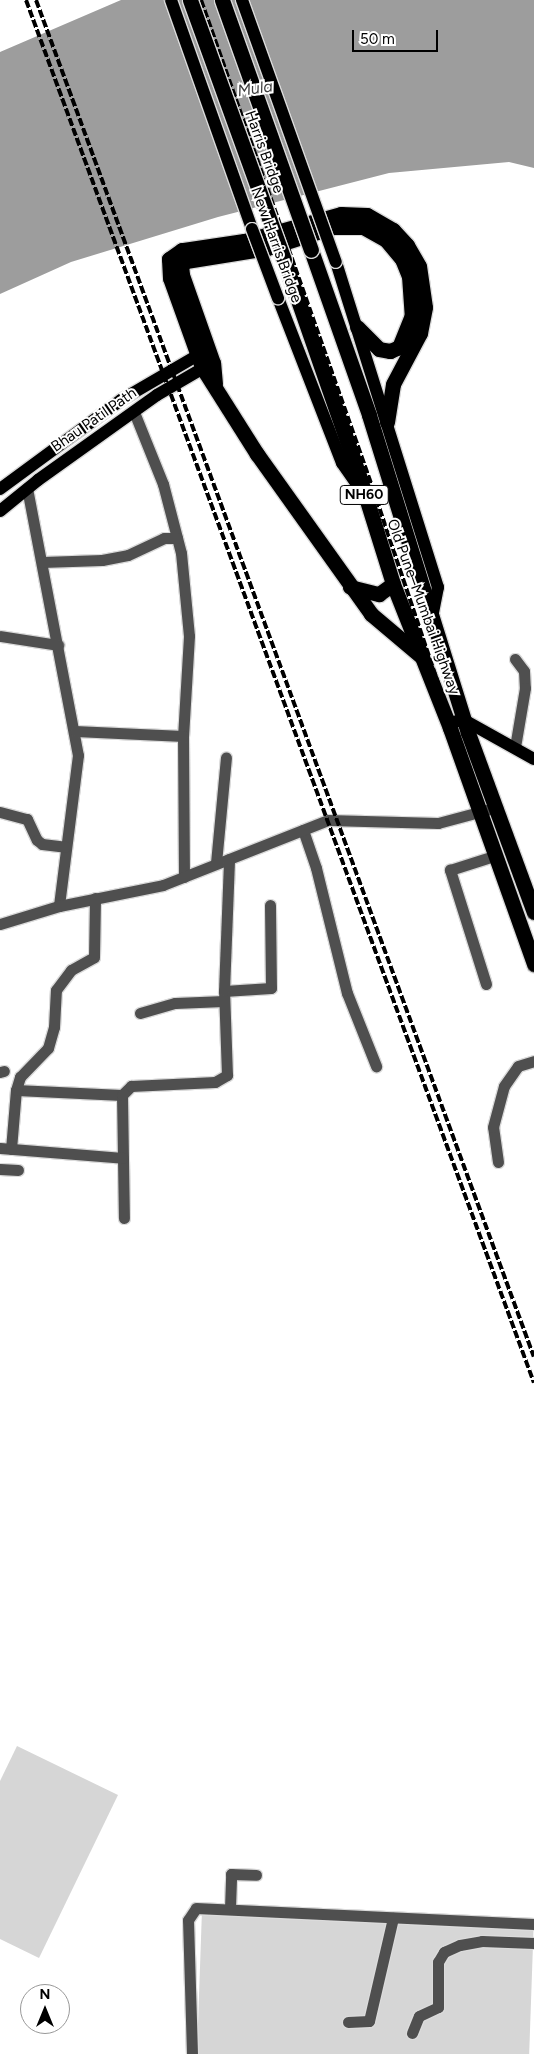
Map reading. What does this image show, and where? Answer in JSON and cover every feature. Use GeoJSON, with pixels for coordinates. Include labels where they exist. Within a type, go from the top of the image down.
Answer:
{"type":"FeatureCollection","features":[{"type":"Feature","properties":{"kind":"highway","name":"Harris Bridge"},"geometry":{"type":"LineString","coordinates":[[190,0],[284,260]]}},
{"type":"Feature","properties":{"kind":"highway","name":"Harris Bridge"},"geometry":{"type":"LineString","coordinates":[[222,0],[311,250]]}},
{"type":"Feature","properties":{"kind":"highway"},"geometry":{"type":"LineString","coordinates":[[387,422],[393,384],[423,325],[425,297],[419,266],[407,245],[393,230],[367,215],[331,215],[264,236],[174,253],[168,266],[170,278],[215,384],[257,454],[370,614],[422,657]]}},
{"type":"Feature","properties":{"kind":"highway"},"geometry":{"type":"LineString","coordinates":[[205,359],[182,275],[182,263],[267,248],[333,227],[364,227],[386,240],[402,259],[409,276],[412,315],[399,347],[390,351],[380,349],[357,327]]}},
{"type":"Feature","properties":{"kind":"highway","name":"Old Pune–Mumbai Highway"},"geometry":{"type":"LineString","coordinates":[[311,250],[370,415],[445,664],[464,720]]}},
{"type":"Feature","properties":{"kind":"highway","name":"Old Pune–Mumbai Highway"},"geometry":{"type":"LineString","coordinates":[[284,260],[393,584],[448,723],[487,810],[494,856],[534,964]]}},
{"type":"Feature","properties":{"kind":"highway"},"geometry":{"type":"LineString","coordinates":[[350,587],[379,594],[393,584]]}},
{"type":"Feature","properties":{"kind":"highway","name":"NH60"},"geometry":{"type":"LineString","coordinates":[[464,720],[487,810],[534,912]]}},
{"type":"Feature","properties":{"kind":"main road","name":"New Harris Bridge"},"geometry":{"type":"LineString","coordinates":[[171,0],[278,298],[342,462],[364,496]]}},
{"type":"Feature","properties":{"kind":"main road"},"geometry":{"type":"LineString","coordinates":[[242,0],[336,262],[387,422],[403,483],[438,587],[432,617]]}},
{"type":"Feature","properties":{"kind":"main road","name":"Bhau Patil Path"},"geometry":{"type":"LineString","coordinates":[[0,511],[27,488],[205,359]]}},
{"type":"Feature","properties":{"kind":"main road","name":"Bhau Patil Path"},"geometry":{"type":"LineString","coordinates":[[0,489],[121,400],[205,359]]}},
{"type":"Feature","properties":{"kind":"main road"},"geometry":{"type":"LineString","coordinates":[[448,723],[464,720],[534,759]]}},
{"type":"Feature","properties":{"kind":"street"},"geometry":{"type":"LineString","coordinates":[[134,412],[163,484],[178,538],[189,636],[183,736],[184,877]]}},
{"type":"Feature","properties":{"kind":"street"},"geometry":{"type":"LineString","coordinates":[[27,488],[75,731],[78,755],[58,906]]}},
{"type":"Feature","properties":{"kind":"street"},"geometry":{"type":"LineString","coordinates":[[42,562],[102,560],[128,555],[164,538],[178,538]]}},
{"type":"Feature","properties":{"kind":"street"},"geometry":{"type":"LineString","coordinates":[[0,636],[58,644]]}},
{"type":"Feature","properties":{"kind":"street"},"geometry":{"type":"LineString","coordinates":[[515,659],[524,671],[525,688],[515,748]]}},
{"type":"Feature","properties":{"kind":"street"},"geometry":{"type":"LineString","coordinates":[[75,731],[183,736]]}},
{"type":"Feature","properties":{"kind":"street"},"geometry":{"type":"LineString","coordinates":[[216,863],[226,757]]}},
{"type":"Feature","properties":{"kind":"street"},"geometry":{"type":"LineString","coordinates":[[0,924],[58,906],[163,885],[328,820],[438,823],[487,810]]}},
{"type":"Feature","properties":{"kind":"street"},"geometry":{"type":"LineString","coordinates":[[0,812],[27,819],[36,840],[42,844],[65,847]]}},
{"type":"Feature","properties":{"kind":"street"},"geometry":{"type":"LineString","coordinates":[[303,830],[316,868],[347,993],[376,1066]]}},
{"type":"Feature","properties":{"kind":"street"},"geometry":{"type":"LineString","coordinates":[[486,984],[450,870],[494,856]]}},
{"type":"Feature","properties":{"kind":"street"},"geometry":{"type":"LineString","coordinates":[[124,1218],[122,1095],[131,1086],[142,1084],[215,1082],[225,1078],[224,996],[229,859]]}},
{"type":"Feature","properties":{"kind":"street"},"geometry":{"type":"LineString","coordinates":[[95,898],[94,957],[71,970],[56,990],[54,1028],[48,1048],[20,1078],[16,1090],[6,1148],[123,1158]]}},
{"type":"Feature","properties":{"kind":"street"},"geometry":{"type":"LineString","coordinates":[[140,1013],[175,1003],[270,988],[270,905]]}},
{"type":"Feature","properties":{"kind":"street"},"geometry":{"type":"LineString","coordinates":[[498,1162],[494,1127],[504,1086],[518,1066],[534,1061]]}},
{"type":"Feature","properties":{"kind":"street"},"geometry":{"type":"LineString","coordinates":[[16,1090],[122,1095]]}},
{"type":"Feature","properties":{"kind":"street"},"geometry":{"type":"LineString","coordinates":[[0,1169],[18,1170]]}},
{"type":"Feature","properties":{"kind":"street"},"geometry":{"type":"LineString","coordinates":[[230,1908],[231,1874],[256,1875]]}},
{"type":"Feature","properties":{"kind":"street"},"geometry":{"type":"LineString","coordinates":[[192,2054],[188,1920],[196,1908],[230,1908],[534,1924]]}},
{"type":"Feature","properties":{"kind":"street"},"geometry":{"type":"LineString","coordinates":[[348,2022],[369,2021],[393,1918]]}},
{"type":"Feature","properties":{"kind":"street"},"geometry":{"type":"LineString","coordinates":[[412,2033],[419,2016],[438,2007],[438,1962],[451,1947],[482,1941],[534,1943]]}},
{"type":"Feature","properties":{"kind":"shaded area"},"geometry":{"type":"Polygon","coordinates":[[[17,1746],[118,1795],[39,1958],[0,1939],[0,1781],[17,1746]]]}},
{"type":"Feature","properties":{"kind":"shaded area"},"geometry":{"type":"Polygon","coordinates":[[[202,1910],[534,1922],[529,2054],[197,2054],[202,1910]]]}},
{"type":"Feature","properties":{"kind":"water","name":"Mula"},"geometry":{"type":"Polygon","coordinates":[[[121,0],[534,0],[534,168],[509,162],[389,173],[218,217],[71,262],[0,294],[0,52],[121,0]]]}},
{"type":"Feature","properties":{"kind":"railway"},"geometry":{"type":"LineString","coordinates":[[26,0],[534,1383]]}},
{"type":"Feature","properties":{"kind":"railway"},"geometry":{"type":"LineString","coordinates":[[36,0],[534,1357]]}},
{"type":"Feature","properties":{"kind":"railway"},"geometry":{"type":"LineString","coordinates":[[201,0],[373,489],[459,746],[534,951]]}}]}
